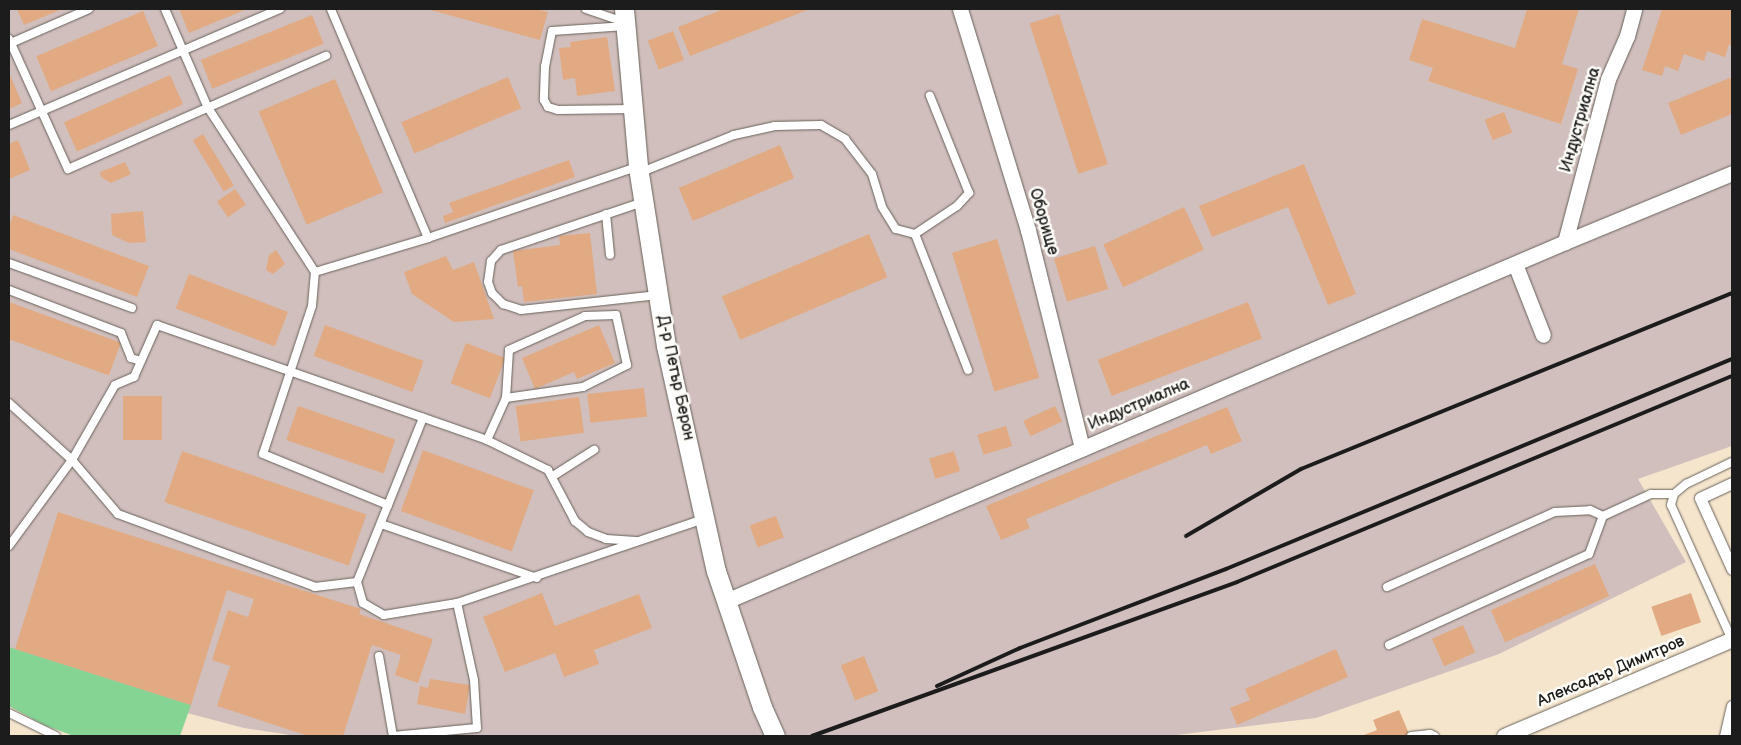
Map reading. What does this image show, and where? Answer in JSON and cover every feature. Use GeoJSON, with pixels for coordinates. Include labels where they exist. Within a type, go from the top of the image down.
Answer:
{"type":"FeatureCollection","features":[{"type":"Feature","properties":{"kind":"street","name":"Оборище"},"geometry":{"type":"LineString","coordinates":[[960,9],[1028,230],[1082,448]]}},
{"type":"Feature","properties":{"kind":"street","name":"Индустриална"},"geometry":{"type":"LineString","coordinates":[[1565,242],[1608,79],[1627,36],[1634,9]]}},
{"type":"Feature","properties":{"kind":"street","name":"Д-р Петър Берон"},"geometry":{"type":"LineString","coordinates":[[625,19],[638,170],[658,295],[705,519],[726,601],[762,707],[775,736]]}},
{"type":"Feature","properties":{"kind":"street","name":"Индустриална"},"geometry":{"type":"LineString","coordinates":[[726,601],[1565,242],[1732,173]]}},
{"type":"Feature","properties":{"kind":"street"},"geometry":{"type":"LineString","coordinates":[[1515,264],[1543,335]]}},
{"type":"Feature","properties":{"kind":"street"},"geometry":{"type":"LineString","coordinates":[[1732,483],[1700,498],[1732,569]]}},
{"type":"Feature","properties":{"kind":"street","name":"Алексадър Димитров"},"geometry":{"type":"LineString","coordinates":[[1504,736],[1732,639]]}},
{"type":"Feature","properties":{"kind":"street"},"geometry":{"type":"LineString","coordinates":[[1725,736],[1732,706]]}},
{"type":"Feature","properties":{"kind":"lane"},"geometry":{"type":"LineString","coordinates":[[90,9],[10,41],[68,169],[326,56]]}},
{"type":"Feature","properties":{"kind":"lane"},"geometry":{"type":"LineString","coordinates":[[165,9],[208,108],[315,272],[312,306],[263,454],[388,505]]}},
{"type":"Feature","properties":{"kind":"lane"},"geometry":{"type":"LineString","coordinates":[[9,125],[280,9]]}},
{"type":"Feature","properties":{"kind":"lane"},"geometry":{"type":"LineString","coordinates":[[331,9],[428,238]]}},
{"type":"Feature","properties":{"kind":"lane"},"geometry":{"type":"LineString","coordinates":[[586,9],[625,19]]}},
{"type":"Feature","properties":{"kind":"lane"},"geometry":{"type":"LineString","coordinates":[[625,19],[552,31],[545,66],[544,100],[548,107],[558,110],[633,109]]}},
{"type":"Feature","properties":{"kind":"lane"},"geometry":{"type":"LineString","coordinates":[[315,272],[428,238],[638,170],[734,136],[775,126],[821,125],[845,139],[872,174],[882,207],[896,229],[915,234],[957,206],[969,193],[930,96]]}},
{"type":"Feature","properties":{"kind":"lane"},"geometry":{"type":"LineString","coordinates":[[644,202],[500,250],[491,261],[487,275],[492,293],[503,304],[521,310],[658,295]]}},
{"type":"Feature","properties":{"kind":"lane"},"geometry":{"type":"LineString","coordinates":[[606,214],[610,255]]}},
{"type":"Feature","properties":{"kind":"lane"},"geometry":{"type":"LineString","coordinates":[[915,234],[968,370]]}},
{"type":"Feature","properties":{"kind":"lane"},"geometry":{"type":"LineString","coordinates":[[9,263],[132,308]]}},
{"type":"Feature","properties":{"kind":"lane"},"geometry":{"type":"LineString","coordinates":[[9,290],[121,333],[131,358],[141,362]]}},
{"type":"Feature","properties":{"kind":"lane"},"geometry":{"type":"LineString","coordinates":[[487,440],[506,398],[509,350],[585,316],[616,315],[627,365],[582,387],[506,398]]}},
{"type":"Feature","properties":{"kind":"lane"},"geometry":{"type":"LineString","coordinates":[[9,546],[72,460],[115,385],[134,376],[157,325],[487,440],[533,459],[553,476],[580,527],[606,539],[641,542]]}},
{"type":"Feature","properties":{"kind":"lane"},"geometry":{"type":"LineString","coordinates":[[9,404],[72,460],[118,514],[315,587],[357,582]]}},
{"type":"Feature","properties":{"kind":"lane"},"geometry":{"type":"LineString","coordinates":[[423,418],[357,582],[363,603],[384,615],[457,603],[538,578],[705,519]]}},
{"type":"Feature","properties":{"kind":"lane"},"geometry":{"type":"LineString","coordinates":[[553,476],[594,450]]}},
{"type":"Feature","properties":{"kind":"lane"},"geometry":{"type":"LineString","coordinates":[[1732,462],[1686,484],[1674,494],[1671,505],[1732,639]]}},
{"type":"Feature","properties":{"kind":"lane"},"geometry":{"type":"LineString","coordinates":[[1390,644],[1589,554],[1603,516],[1652,494],[1674,494]]}},
{"type":"Feature","properties":{"kind":"lane"},"geometry":{"type":"LineString","coordinates":[[1387,587],[1555,512],[1590,510],[1603,516]]}},
{"type":"Feature","properties":{"kind":"lane"},"geometry":{"type":"LineString","coordinates":[[381,524],[538,578]]}},
{"type":"Feature","properties":{"kind":"lane"},"geometry":{"type":"LineString","coordinates":[[380,656],[393,736],[477,728],[474,680],[457,603]]}},
{"type":"Feature","properties":{"kind":"lane"},"geometry":{"type":"LineString","coordinates":[[9,713],[56,736]]}},
{"type":"Feature","properties":{"kind":"lane"},"geometry":{"type":"LineString","coordinates":[[1411,736],[1430,734],[1435,736]]}},
{"type":"Feature","properties":{"kind":"shaded area"},"geometry":{"type":"Polygon","coordinates":[[[9,9],[1732,9],[1732,446],[1638,479],[1686,562],[1499,654],[1316,718],[1168,736],[297,736],[244,728],[9,666],[9,9]]]}},
{"type":"Feature","properties":{"kind":"green space"},"geometry":{"type":"Polygon","coordinates":[[[9,647],[191,705],[180,736],[74,736],[44,725],[9,706],[9,647]]]}},
{"type":"Feature","properties":{"kind":"building"},"geometry":{"type":"Polygon","coordinates":[[[17,9],[62,9],[24,25],[17,9]]]}},
{"type":"Feature","properties":{"kind":"building"},"geometry":{"type":"Polygon","coordinates":[[[179,9],[247,9],[189,33],[179,9]]]}},
{"type":"Feature","properties":{"kind":"building"},"geometry":{"type":"Polygon","coordinates":[[[427,9],[536,9],[548,12],[540,40],[427,9]]]}},
{"type":"Feature","properties":{"kind":"building"},"geometry":{"type":"Polygon","coordinates":[[[724,9],[810,9],[690,56],[678,27],[724,9]]]}},
{"type":"Feature","properties":{"kind":"building"},"geometry":{"type":"Polygon","coordinates":[[[1527,9],[1579,9],[1562,64],[1578,69],[1561,124],[1428,81],[1433,68],[1409,60],[1422,19],[1515,48],[1527,9]]]}},
{"type":"Feature","properties":{"kind":"building"},"geometry":{"type":"Polygon","coordinates":[[[1662,9],[1732,9],[1732,46],[1729,44],[1725,57],[1707,51],[1704,61],[1684,54],[1678,71],[1665,66],[1662,76],[1642,70],[1662,9]]]}},
{"type":"Feature","properties":{"kind":"building"},"geometry":{"type":"Polygon","coordinates":[[[143,11],[158,46],[51,91],[36,56],[143,11]]]}},
{"type":"Feature","properties":{"kind":"building"},"geometry":{"type":"Polygon","coordinates":[[[1059,14],[1108,164],[1078,174],[1030,24],[1059,14]]]}},
{"type":"Feature","properties":{"kind":"building"},"geometry":{"type":"Polygon","coordinates":[[[312,15],[324,44],[212,89],[201,60],[312,15]]]}},
{"type":"Feature","properties":{"kind":"building"},"geometry":{"type":"Polygon","coordinates":[[[673,31],[684,60],[659,70],[648,41],[673,31]]]}},
{"type":"Feature","properties":{"kind":"building"},"geometry":{"type":"Polygon","coordinates":[[[607,37],[615,91],[577,96],[575,78],[563,80],[559,48],[571,47],[570,42],[607,37]]]}},
{"type":"Feature","properties":{"kind":"building"},"geometry":{"type":"Polygon","coordinates":[[[9,73],[22,103],[9,109],[9,73]]]}},
{"type":"Feature","properties":{"kind":"building"},"geometry":{"type":"Polygon","coordinates":[[[170,75],[183,104],[77,151],[64,122],[170,75]]]}},
{"type":"Feature","properties":{"kind":"building"},"geometry":{"type":"Polygon","coordinates":[[[508,77],[521,108],[415,154],[401,122],[508,77]]]}},
{"type":"Feature","properties":{"kind":"building"},"geometry":{"type":"Polygon","coordinates":[[[1732,77],[1732,114],[1681,135],[1668,103],[1732,77]]]}},
{"type":"Feature","properties":{"kind":"building"},"geometry":{"type":"Polygon","coordinates":[[[335,79],[383,192],[307,225],[259,111],[335,79]]]}},
{"type":"Feature","properties":{"kind":"building"},"geometry":{"type":"Polygon","coordinates":[[[1504,112],[1512,132],[1493,140],[1485,120],[1504,112]]]}},
{"type":"Feature","properties":{"kind":"building"},"geometry":{"type":"Polygon","coordinates":[[[203,134],[234,185],[224,192],[193,140],[203,134]]]}},
{"type":"Feature","properties":{"kind":"building"},"geometry":{"type":"Polygon","coordinates":[[[18,140],[30,170],[9,179],[9,144],[18,140]]]}},
{"type":"Feature","properties":{"kind":"building"},"geometry":{"type":"Polygon","coordinates":[[[780,145],[794,178],[693,221],[679,188],[780,145]]]}},
{"type":"Feature","properties":{"kind":"building"},"geometry":{"type":"Polygon","coordinates":[[[569,160],[575,177],[445,223],[443,216],[453,212],[449,203],[569,160]]]}},
{"type":"Feature","properties":{"kind":"building"},"geometry":{"type":"Polygon","coordinates":[[[125,162],[131,174],[111,183],[101,177],[100,172],[125,162]]]}},
{"type":"Feature","properties":{"kind":"building"},"geometry":{"type":"Polygon","coordinates":[[[1304,164],[1356,294],[1328,305],[1288,207],[1212,237],[1199,206],[1304,164]]]}},
{"type":"Feature","properties":{"kind":"building"},"geometry":{"type":"Polygon","coordinates":[[[235,189],[246,205],[228,217],[217,202],[235,189]]]}},
{"type":"Feature","properties":{"kind":"building"},"geometry":{"type":"Polygon","coordinates":[[[1184,207],[1204,250],[1123,287],[1103,245],[1184,207]]]}},
{"type":"Feature","properties":{"kind":"building"},"geometry":{"type":"Polygon","coordinates":[[[143,211],[146,242],[129,243],[112,235],[111,214],[143,211]]]}},
{"type":"Feature","properties":{"kind":"building"},"geometry":{"type":"Polygon","coordinates":[[[13,215],[149,266],[137,297],[9,249],[9,227],[13,215]]]}},
{"type":"Feature","properties":{"kind":"building"},"geometry":{"type":"Polygon","coordinates":[[[590,233],[597,294],[524,302],[522,286],[518,287],[513,251],[560,245],[559,236],[590,233]]]}},
{"type":"Feature","properties":{"kind":"building"},"geometry":{"type":"Polygon","coordinates":[[[869,234],[887,277],[740,340],[722,297],[869,234]]]}},
{"type":"Feature","properties":{"kind":"building"},"geometry":{"type":"Polygon","coordinates":[[[997,239],[1039,378],[994,391],[952,253],[997,239]]]}},
{"type":"Feature","properties":{"kind":"building"},"geometry":{"type":"Polygon","coordinates":[[[1095,246],[1108,289],[1067,302],[1054,259],[1095,246]]]}},
{"type":"Feature","properties":{"kind":"building"},"geometry":{"type":"Polygon","coordinates":[[[276,250],[285,264],[273,274],[266,270],[269,255],[276,250]]]}},
{"type":"Feature","properties":{"kind":"building"},"geometry":{"type":"Polygon","coordinates":[[[446,256],[453,270],[474,262],[494,319],[454,322],[412,294],[404,272],[446,256]]]}},
{"type":"Feature","properties":{"kind":"building"},"geometry":{"type":"Polygon","coordinates":[[[189,274],[288,312],[275,347],[176,309],[189,274]]]}},
{"type":"Feature","properties":{"kind":"building"},"geometry":{"type":"Polygon","coordinates":[[[9,302],[121,343],[109,376],[9,339],[9,302]]]}},
{"type":"Feature","properties":{"kind":"building"},"geometry":{"type":"Polygon","coordinates":[[[1248,302],[1262,338],[1112,396],[1098,360],[1248,302]]]}},
{"type":"Feature","properties":{"kind":"building"},"geometry":{"type":"Polygon","coordinates":[[[325,325],[424,361],[412,392],[314,356],[325,325]]]}},
{"type":"Feature","properties":{"kind":"building"},"geometry":{"type":"Polygon","coordinates":[[[599,325],[615,363],[577,379],[574,372],[535,389],[522,358],[599,325]]]}},
{"type":"Feature","properties":{"kind":"building"},"geometry":{"type":"Polygon","coordinates":[[[466,343],[505,358],[490,398],[451,383],[466,343]]]}},
{"type":"Feature","properties":{"kind":"building"},"geometry":{"type":"Polygon","coordinates":[[[644,388],[647,417],[590,423],[587,394],[644,388]]]}},
{"type":"Feature","properties":{"kind":"building"},"geometry":{"type":"Polygon","coordinates":[[[123,396],[162,396],[162,440],[123,440],[123,396]]]}},
{"type":"Feature","properties":{"kind":"building"},"geometry":{"type":"Polygon","coordinates":[[[579,397],[584,433],[521,442],[516,406],[579,397]]]}},
{"type":"Feature","properties":{"kind":"building"},"geometry":{"type":"Polygon","coordinates":[[[298,406],[395,440],[384,474],[286,440],[298,406]]]}},
{"type":"Feature","properties":{"kind":"building"},"geometry":{"type":"Polygon","coordinates":[[[1055,406],[1062,421],[1030,436],[1023,421],[1055,406]]]}},
{"type":"Feature","properties":{"kind":"building"},"geometry":{"type":"Polygon","coordinates":[[[1227,407],[1242,441],[1211,454],[1207,445],[1026,519],[1030,528],[1001,540],[986,506],[1227,407]]]}},
{"type":"Feature","properties":{"kind":"building"},"geometry":{"type":"Polygon","coordinates":[[[1006,426],[1012,446],[983,455],[977,435],[1006,426]]]}},
{"type":"Feature","properties":{"kind":"building"},"geometry":{"type":"Polygon","coordinates":[[[423,450],[534,490],[512,551],[401,511],[423,450]]]}},
{"type":"Feature","properties":{"kind":"building"},"geometry":{"type":"Polygon","coordinates":[[[182,451],[366,514],[349,566],[164,502],[182,451]]]}},
{"type":"Feature","properties":{"kind":"building"},"geometry":{"type":"Polygon","coordinates":[[[954,451],[960,471],[935,479],[929,459],[954,451]]]}},
{"type":"Feature","properties":{"kind":"building"},"geometry":{"type":"Polygon","coordinates":[[[58,512],[361,609],[359,614],[433,639],[418,683],[395,675],[401,655],[372,645],[343,736],[308,736],[217,706],[230,666],[212,660],[228,610],[248,617],[254,599],[227,590],[191,705],[15,649],[58,512]]]}},
{"type":"Feature","properties":{"kind":"building"},"geometry":{"type":"Polygon","coordinates":[[[776,516],[784,538],[758,547],[750,526],[776,516]]]}},
{"type":"Feature","properties":{"kind":"building"},"geometry":{"type":"Polygon","coordinates":[[[1595,564],[1609,596],[1505,642],[1491,610],[1595,564]]]}},
{"type":"Feature","properties":{"kind":"building"},"geometry":{"type":"Polygon","coordinates":[[[542,593],[555,626],[639,594],[652,628],[594,650],[599,664],[564,677],[555,653],[505,672],[483,617],[542,593]]]}},
{"type":"Feature","properties":{"kind":"building"},"geometry":{"type":"Polygon","coordinates":[[[1691,593],[1701,622],[1661,636],[1651,607],[1691,593]]]}},
{"type":"Feature","properties":{"kind":"building"},"geometry":{"type":"Polygon","coordinates":[[[1463,625],[1475,652],[1444,666],[1432,639],[1463,625]]]}},
{"type":"Feature","properties":{"kind":"building"},"geometry":{"type":"Polygon","coordinates":[[[1336,649],[1348,677],[1237,725],[1230,708],[1250,700],[1245,689],[1336,649]]]}},
{"type":"Feature","properties":{"kind":"building"},"geometry":{"type":"Polygon","coordinates":[[[864,656],[878,691],[855,701],[841,665],[864,656]]]}},
{"type":"Feature","properties":{"kind":"building"},"geometry":{"type":"Polygon","coordinates":[[[430,679],[470,685],[465,714],[417,704],[420,686],[428,688],[430,679]]]}},
{"type":"Feature","properties":{"kind":"building"},"geometry":{"type":"Polygon","coordinates":[[[1399,710],[1410,736],[1361,736],[1377,730],[1373,720],[1399,710]]]}},
{"type":"Feature","properties":{"kind":"railway"},"geometry":{"type":"LineString","coordinates":[[1186,536],[1301,469],[1732,293]]}},
{"type":"Feature","properties":{"kind":"railway"},"geometry":{"type":"LineString","coordinates":[[937,686],[1020,648],[1226,569],[1732,359]]}},
{"type":"Feature","properties":{"kind":"railway"},"geometry":{"type":"LineString","coordinates":[[812,736],[1237,582],[1732,376]]}}]}
